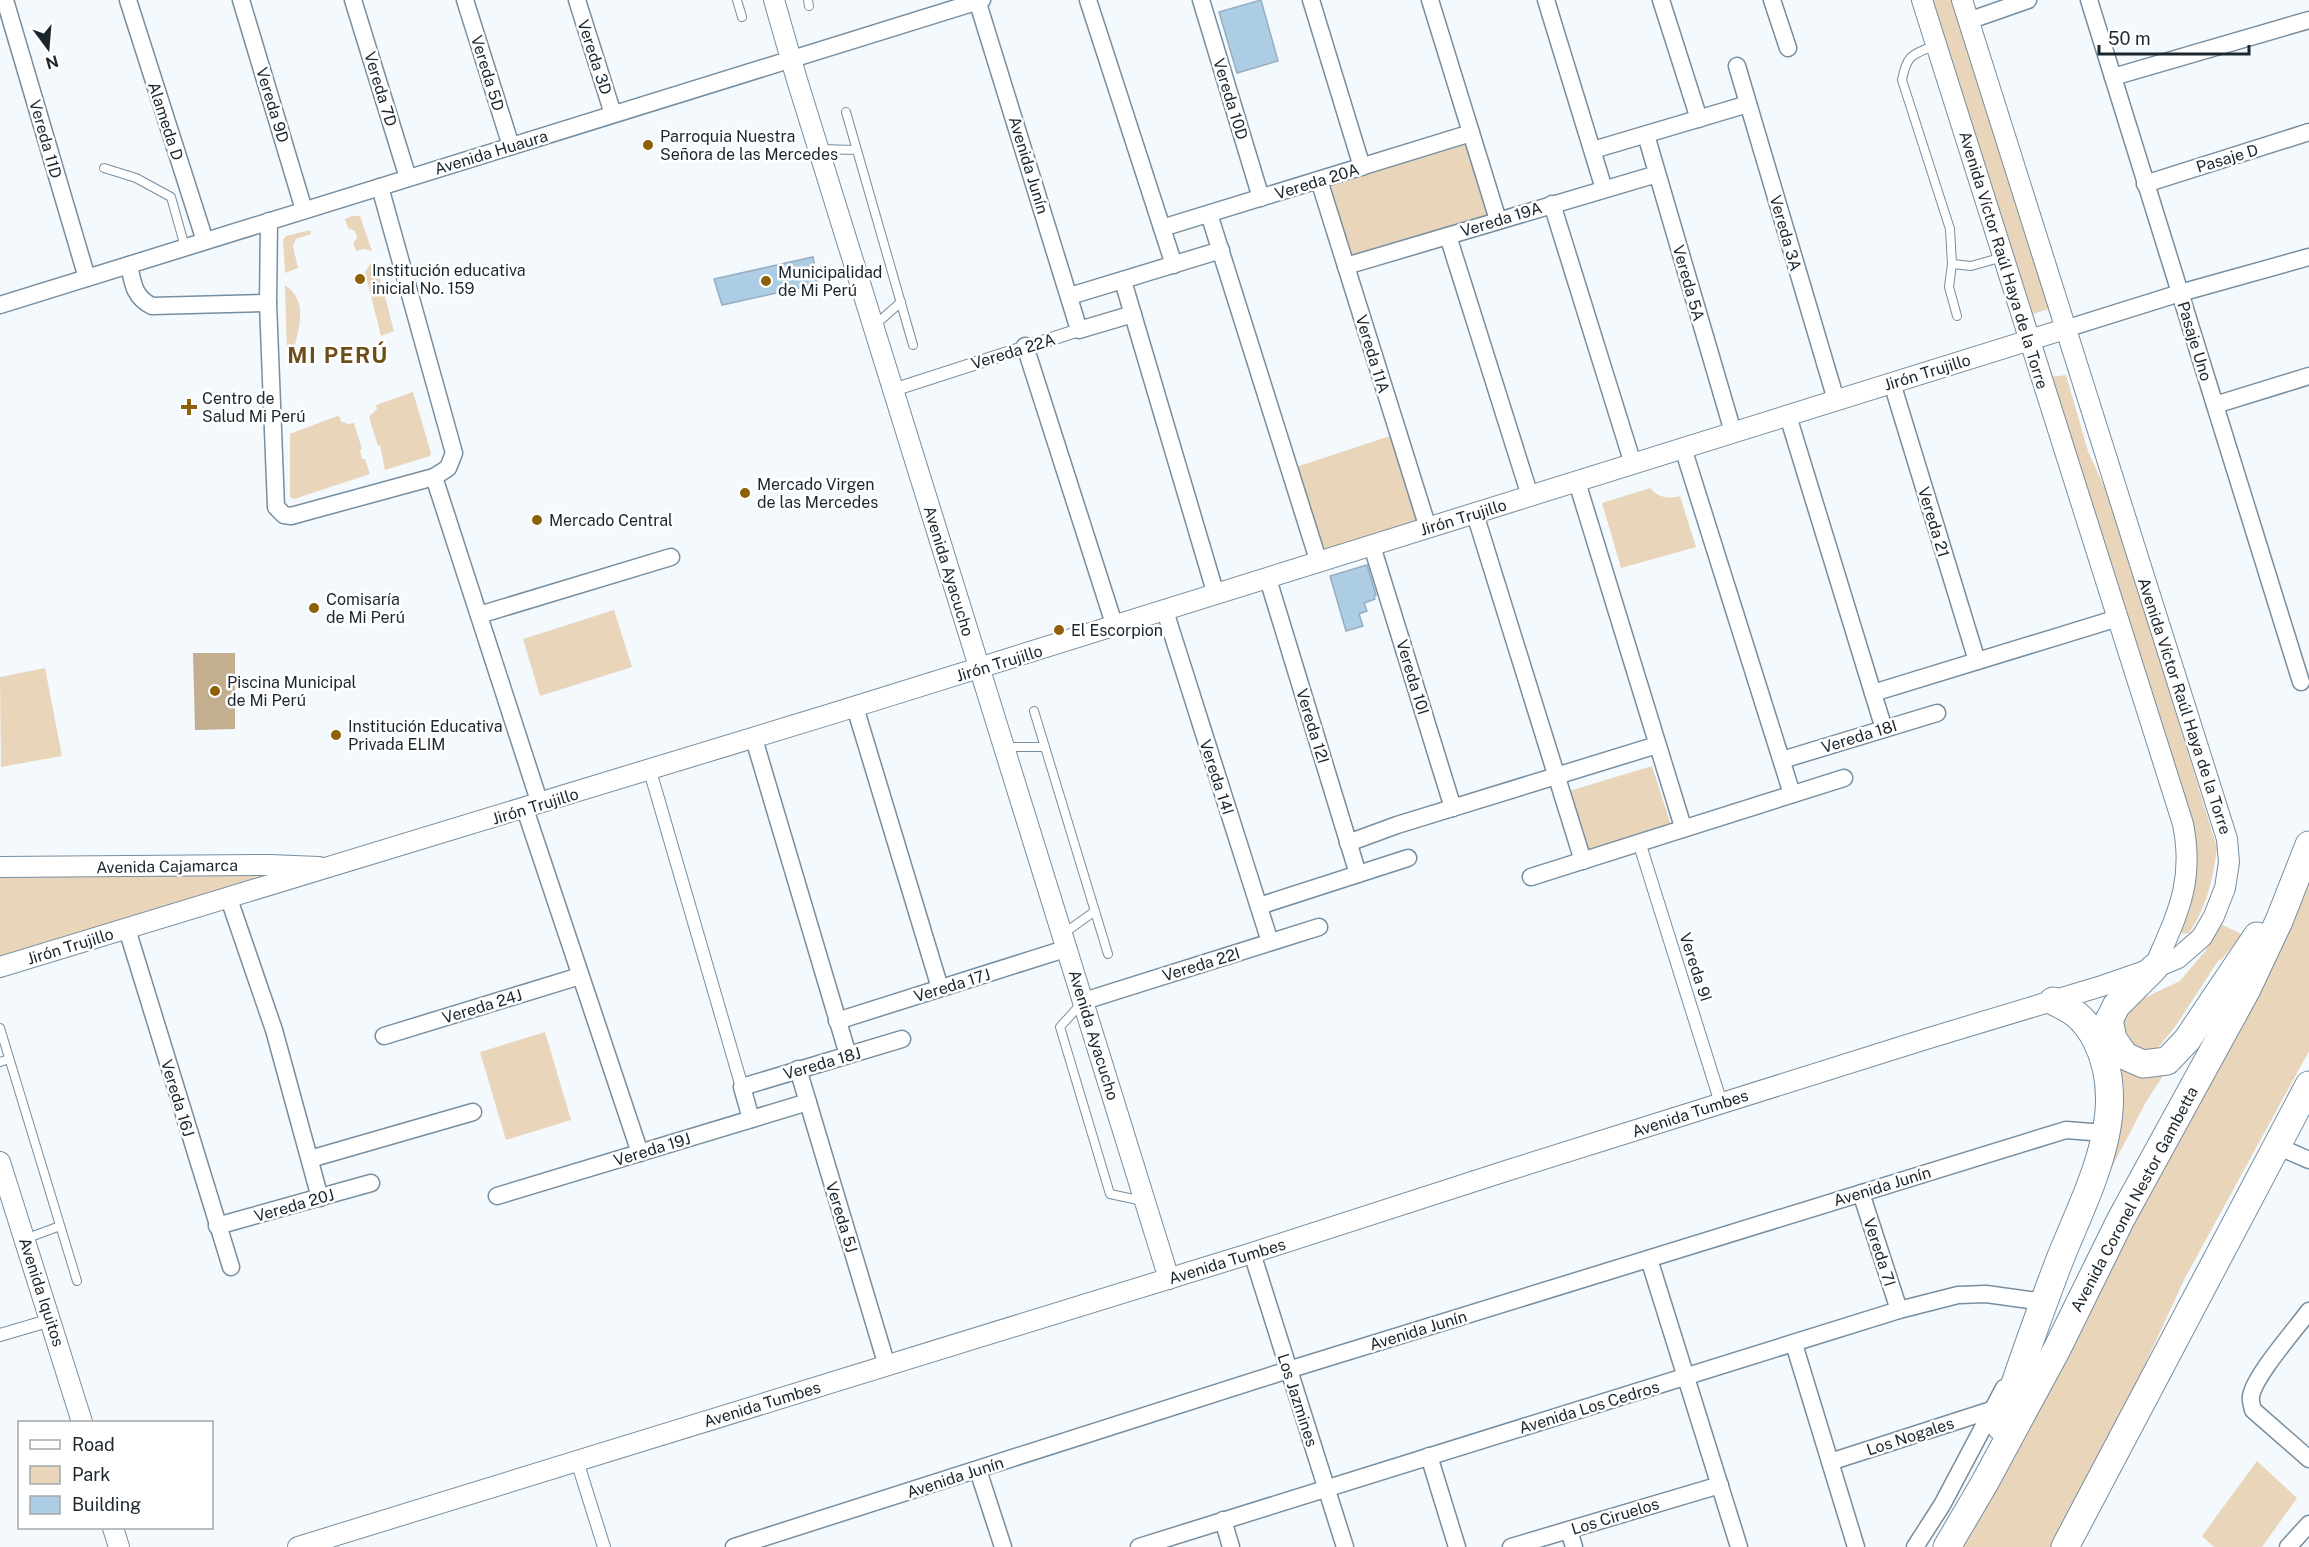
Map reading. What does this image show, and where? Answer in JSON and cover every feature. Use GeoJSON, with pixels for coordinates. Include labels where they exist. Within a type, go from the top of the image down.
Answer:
{"type":"FeatureCollection","features":[{"type":"Feature","properties":{"kind":"highway"},"geometry":{"type":"LineString","coordinates":[[2109,1020],[2113,1039],[2125,1056],[2143,1064],[2167,1061],[2187,1040],[2231,975],[2304,855]]}},
{"type":"Feature","properties":{"kind":"highway","name":"Avenida Coronel Nestor Gambetta"},"geometry":{"type":"LineString","coordinates":[[1947,1547],[2057,1349],[2127,1209],[2247,989],[2279,921],[2304,855]]}},
{"type":"Feature","properties":{"kind":"highway"},"geometry":{"type":"LineString","coordinates":[[2098,1045],[2116,1006],[2154,968]]}},
{"type":"Feature","properties":{"kind":"highway"},"geometry":{"type":"LineString","coordinates":[[1984,1484],[2023,1354],[2094,1178],[2105,1133],[2109,1104],[2108,1080],[2102,1052],[2078,1015],[2053,1001]]}},
{"type":"Feature","properties":{"kind":"highway"},"geometry":{"type":"LineString","coordinates":[[2065,1547],[2309,1084]]}},
{"type":"Feature","properties":{"kind":"street","name":"Vereda 11D"},"geometry":{"type":"LineString","coordinates":[[5,0],[87,278]]}},
{"type":"Feature","properties":{"kind":"street","name":"Alameda D"},"geometry":{"type":"LineString","coordinates":[[128,0],[205,242]]}},
{"type":"Feature","properties":{"kind":"street","name":"Vereda 9D"},"geometry":{"type":"LineString","coordinates":[[241,0],[304,210]]}},
{"type":"Feature","properties":{"kind":"street","name":"Vereda 7D"},"geometry":{"type":"LineString","coordinates":[[353,0],[408,178]]}},
{"type":"Feature","properties":{"kind":"street","name":"Vereda 5D"},"geometry":{"type":"LineString","coordinates":[[465,0],[511,146]]}},
{"type":"Feature","properties":{"kind":"street","name":"Vereda 3D"},"geometry":{"type":"LineString","coordinates":[[577,0],[613,114]]}},
{"type":"Feature","properties":{"kind":"street","name":"Avenida Ayacucho"},"geometry":{"type":"LineString","coordinates":[[774,0],[1169,1279]]}},
{"type":"Feature","properties":{"kind":"street","name":"Avenida Huaura"},"geometry":{"type":"LineString","coordinates":[[0,305],[979,0]]}},
{"type":"Feature","properties":{"kind":"street","name":"Avenida Junín"},"geometry":{"type":"LineString","coordinates":[[979,0],[1079,330]]}},
{"type":"Feature","properties":{"kind":"street"},"geometry":{"type":"LineString","coordinates":[[1088,0],[1174,265]]}},
{"type":"Feature","properties":{"kind":"street","name":"Vereda 10D"},"geometry":{"type":"LineString","coordinates":[[1201,0],[1261,198]]}},
{"type":"Feature","properties":{"kind":"street"},"geometry":{"type":"LineString","coordinates":[[1311,0],[1362,166]]}},
{"type":"Feature","properties":{"kind":"street"},"geometry":{"type":"LineString","coordinates":[[1430,0],[1498,220]]}},
{"type":"Feature","properties":{"kind":"street"},"geometry":{"type":"LineString","coordinates":[[1546,0],[1604,189]]}},
{"type":"Feature","properties":{"kind":"street"},"geometry":{"type":"LineString","coordinates":[[1661,0],[1699,119]]}},
{"type":"Feature","properties":{"kind":"street"},"geometry":{"type":"LineString","coordinates":[[1772,0],[1788,48]]}},
{"type":"Feature","properties":{"kind":"street","name":"Avenida Víctor Raúl Haya de la Torre"},"geometry":{"type":"LineString","coordinates":[[1922,0],[2183,824],[2188,856],[2186,879],[2180,907],[2154,968]]}},
{"type":"Feature","properties":{"kind":"street","name":"Avenida Víctor Raúl Haya de la Torre"},"geometry":{"type":"LineString","coordinates":[[1962,0],[2228,839],[2229,862],[2225,888],[2214,916],[2202,937],[2178,958],[2154,968]]}},
{"type":"Feature","properties":{"kind":"street"},"geometry":{"type":"LineString","coordinates":[[1968,21],[2028,0]]}},
{"type":"Feature","properties":{"kind":"street","name":"Pasaje Uno"},"geometry":{"type":"LineString","coordinates":[[2089,0],[2301,682]]}},
{"type":"Feature","properties":{"kind":"street"},"geometry":{"type":"LineString","coordinates":[[2113,77],[2309,20]]}},
{"type":"Feature","properties":{"kind":"street","name":"Vereda 3A"},"geometry":{"type":"LineString","coordinates":[[1737,66],[1836,400]]}},
{"type":"Feature","properties":{"kind":"street"},"geometry":{"type":"LineString","coordinates":[[1593,150],[1748,104]]}},
{"type":"Feature","properties":{"kind":"street","name":"Pasaje D"},"geometry":{"type":"LineString","coordinates":[[2145,184],[2309,132]]}},
{"type":"Feature","properties":{"kind":"street","name":"Vereda 20A"},"geometry":{"type":"LineString","coordinates":[[1162,228],[1471,133]]}},
{"type":"Feature","properties":{"kind":"street","name":"Vereda 5A"},"geometry":{"type":"LineString","coordinates":[[1646,135],[1733,432]]}},
{"type":"Feature","properties":{"kind":"street","name":"Vereda 19A"},"geometry":{"type":"LineString","coordinates":[[1346,266],[1657,174]]}},
{"type":"Feature","properties":{"kind":"street","name":"Vereda 11A"},"geometry":{"type":"LineString","coordinates":[[1319,180],[1428,528]]}},
{"type":"Feature","properties":{"kind":"street"},"geometry":{"type":"LineString","coordinates":[[269,221],[268,303],[274,499],[279,512],[291,516],[434,477],[448,468],[454,453],[380,187]]}},
{"type":"Feature","properties":{"kind":"street"},"geometry":{"type":"LineString","coordinates":[[1552,204],[1634,464]]}},
{"type":"Feature","properties":{"kind":"street"},"geometry":{"type":"LineString","coordinates":[[1209,214],[1319,563]]}},
{"type":"Feature","properties":{"kind":"street"},"geometry":{"type":"LineString","coordinates":[[1448,236],[1530,496]]}},
{"type":"Feature","properties":{"kind":"street"},"geometry":{"type":"LineString","coordinates":[[1070,296],[1221,250]]}},
{"type":"Feature","properties":{"kind":"street"},"geometry":{"type":"LineString","coordinates":[[2065,328],[2180,292],[2309,257]]}},
{"type":"Feature","properties":{"kind":"street"},"geometry":{"type":"LineString","coordinates":[[129,265],[134,290],[144,302],[152,306],[268,303]]}},
{"type":"Feature","properties":{"kind":"street"},"geometry":{"type":"LineString","coordinates":[[1123,281],[1216,595]]}},
{"type":"Feature","properties":{"kind":"street","name":"Vereda 22A"},"geometry":{"type":"LineString","coordinates":[[893,390],[1025,346],[1133,314]]}},
{"type":"Feature","properties":{"kind":"street","name":"Jirón Trujillo"},"geometry":{"type":"LineString","coordinates":[[0,967],[754,739],[2065,328]]}},
{"type":"Feature","properties":{"kind":"street"},"geometry":{"type":"LineString","coordinates":[[1025,346],[1115,627]]}},
{"type":"Feature","properties":{"kind":"street"},"geometry":{"type":"LineString","coordinates":[[2215,405],[2309,376]]}},
{"type":"Feature","properties":{"kind":"street","name":"Vereda 21"},"geometry":{"type":"LineString","coordinates":[[1892,383],[1977,661]]}},
{"type":"Feature","properties":{"kind":"street"},"geometry":{"type":"LineString","coordinates":[[1788,416],[1884,729]]}},
{"type":"Feature","properties":{"kind":"street"},"geometry":{"type":"LineString","coordinates":[[1683,448],[1792,794]]}},
{"type":"Feature","properties":{"kind":"street"},"geometry":{"type":"LineString","coordinates":[[434,477],[479,615],[580,976],[640,1153]]}},
{"type":"Feature","properties":{"kind":"street"},"geometry":{"type":"LineString","coordinates":[[1577,482],[1683,827]]}},
{"type":"Feature","properties":{"kind":"street"},"geometry":{"type":"LineString","coordinates":[[1475,514],[1583,861]]}},
{"type":"Feature","properties":{"kind":"street","name":"Vereda 10I"},"geometry":{"type":"LineString","coordinates":[[1372,546],[1453,808]]}},
{"type":"Feature","properties":{"kind":"street"},"geometry":{"type":"LineString","coordinates":[[479,615],[671,556]]}},
{"type":"Feature","properties":{"kind":"street","name":"Vereda 12I"},"geometry":{"type":"LineString","coordinates":[[1268,579],[1358,874]]}},
{"type":"Feature","properties":{"kind":"street","name":"Vereda 14I"},"geometry":{"type":"LineString","coordinates":[[1165,611],[1270,942]]}},
{"type":"Feature","properties":{"kind":"street"},"geometry":{"type":"LineString","coordinates":[[1874,693],[2118,618]]}},
{"type":"Feature","properties":{"kind":"street"},"geometry":{"type":"LineString","coordinates":[[855,707],[940,988]]}},
{"type":"Feature","properties":{"kind":"street","name":"Vereda 18I"},"geometry":{"type":"LineString","coordinates":[[1782,760],[1937,713]]}},
{"type":"Feature","properties":{"kind":"street"},"geometry":{"type":"LineString","coordinates":[[754,739],[848,1055]]}},
{"type":"Feature","properties":{"kind":"street"},"geometry":{"type":"LineString","coordinates":[[1348,843],[1657,745]]}},
{"type":"Feature","properties":{"kind":"street"},"geometry":{"type":"LineString","coordinates":[[650,771],[751,1119]]}},
{"type":"Feature","properties":{"kind":"street"},"geometry":{"type":"LineString","coordinates":[[1531,877],[1683,827],[1844,778]]}},
{"type":"Feature","properties":{"kind":"street","name":"Vereda 9I"},"geometry":{"type":"LineString","coordinates":[[1639,842],[1721,1103]]}},
{"type":"Feature","properties":{"kind":"street"},"geometry":{"type":"LineString","coordinates":[[1259,906],[1408,858]]}},
{"type":"Feature","properties":{"kind":"street","name":"Avenida Cajamarca"},"geometry":{"type":"LineString","coordinates":[[0,867],[269,865],[333,868]]}},
{"type":"Feature","properties":{"kind":"street"},"geometry":{"type":"LineString","coordinates":[[229,899],[274,1030],[320,1198]]}},
{"type":"Feature","properties":{"kind":"street","name":"Vereda 22I"},"geometry":{"type":"LineString","coordinates":[[1083,1001],[1319,927]]}},
{"type":"Feature","properties":{"kind":"street","name":"Vereda 16J"},"geometry":{"type":"LineString","coordinates":[[127,929],[231,1267]]}},
{"type":"Feature","properties":{"kind":"street","name":"Vereda 17J"},"geometry":{"type":"LineString","coordinates":[[837,1021],[940,988],[1065,941]]}},
{"type":"Feature","properties":{"kind":"street","name":"Avenida Tumbes"},"geometry":{"type":"LineString","coordinates":[[298,1547],[1169,1279],[2154,968]]}},
{"type":"Feature","properties":{"kind":"street","name":"Vereda 24J"},"geometry":{"type":"LineString","coordinates":[[384,1036],[580,976]]}},
{"type":"Feature","properties":{"kind":"street","name":"Vereda 18J"},"geometry":{"type":"LineString","coordinates":[[742,1087],[902,1039]]}},
{"type":"Feature","properties":{"kind":"street","name":"Vereda 5J"},"geometry":{"type":"LineString","coordinates":[[798,1069],[887,1366]]}},
{"type":"Feature","properties":{"kind":"street","name":"Vereda 19J"},"geometry":{"type":"LineString","coordinates":[[497,1196],[808,1102]]}},
{"type":"Feature","properties":{"kind":"street"},"geometry":{"type":"LineString","coordinates":[[310,1159],[473,1112]]}},
{"type":"Feature","properties":{"kind":"street","name":"Avenida Junín"},"geometry":{"type":"LineString","coordinates":[[734,1547],[1288,1370],[2066,1130],[2105,1133]]}},
{"type":"Feature","properties":{"kind":"street"},"geometry":{"type":"LineString","coordinates":[[2277,1146],[2309,1160]]}},
{"type":"Feature","properties":{"kind":"street","name":"Avenida Iquitos"},"geometry":{"type":"LineString","coordinates":[[0,1162],[82,1421]]}},
{"type":"Feature","properties":{"kind":"street","name":"Vereda 20J"},"geometry":{"type":"LineString","coordinates":[[217,1226],[371,1183]]}},
{"type":"Feature","properties":{"kind":"street","name":"Vereda 7I"},"geometry":{"type":"LineString","coordinates":[[1860,1193],[1899,1310]]}},
{"type":"Feature","properties":{"kind":"street","name":"Los Jazmines"},"geometry":{"type":"LineString","coordinates":[[1252,1253],[1345,1547]]}},
{"type":"Feature","properties":{"kind":"street"},"geometry":{"type":"LineString","coordinates":[[1649,1259],[1739,1547]]}},
{"type":"Feature","properties":{"kind":"street","name":"Avenida Los Cedros"},"geometry":{"type":"LineString","coordinates":[[1138,1547],[1899,1310],[1958,1296],[1986,1294],[2044,1302]]}},
{"type":"Feature","properties":{"kind":"street"},"geometry":{"type":"LineString","coordinates":[[2309,1311],[2269,1363],[2251,1394],[2253,1410],[2309,1459]]}},
{"type":"Feature","properties":{"kind":"street"},"geometry":{"type":"LineString","coordinates":[[0,1335],[51,1320]]}},
{"type":"Feature","properties":{"kind":"street"},"geometry":{"type":"LineString","coordinates":[[1794,1344],[1856,1547]]}},
{"type":"Feature","properties":{"kind":"street"},"geometry":{"type":"LineString","coordinates":[[1915,1547],[1942,1505],[2023,1354]]}},
{"type":"Feature","properties":{"kind":"street","name":"Los Nogales"},"geometry":{"type":"LineString","coordinates":[[1830,1462],[1991,1410]]}},
{"type":"Feature","properties":{"kind":"street"},"geometry":{"type":"LineString","coordinates":[[1429,1456],[1457,1547]]}},
{"type":"Feature","properties":{"kind":"street"},"geometry":{"type":"LineString","coordinates":[[577,1461],[604,1547]]}},
{"type":"Feature","properties":{"kind":"street"},"geometry":{"type":"LineString","coordinates":[[978,1470],[1003,1547]]}},
{"type":"Feature","properties":{"kind":"street","name":"Los Ciruelos"},"geometry":{"type":"LineString","coordinates":[[1511,1547],[1720,1485]]}},
{"type":"Feature","properties":{"kind":"street"},"geometry":{"type":"LineString","coordinates":[[1223,1521],[1231,1547]]}},
{"type":"Feature","properties":{"kind":"street"},"geometry":{"type":"LineString","coordinates":[[2288,1547],[2309,1524]]}},
{"type":"Feature","properties":{"kind":"street"},"geometry":{"type":"LineString","coordinates":[[114,1529],[119,1547]]}},
{"type":"Feature","properties":{"kind":"street"},"geometry":{"type":"LineString","coordinates":[[1569,1530],[1574,1547]]}},
{"type":"Feature","properties":{"kind":"lane"},"geometry":{"type":"LineString","coordinates":[[737,0],[741,17]]}},
{"type":"Feature","properties":{"kind":"lane"},"geometry":{"type":"LineString","coordinates":[[1936,45],[1915,54],[1905,62],[1902,80],[1950,229],[1952,264],[1949,287],[1957,316]]}},
{"type":"Feature","properties":{"kind":"lane"},"geometry":{"type":"LineString","coordinates":[[846,112],[913,345]]}},
{"type":"Feature","properties":{"kind":"lane"},"geometry":{"type":"LineString","coordinates":[[819,149],[856,150]]}},
{"type":"Feature","properties":{"kind":"lane"},"geometry":{"type":"LineString","coordinates":[[104,168],[136,177],[171,198],[185,247]]}},
{"type":"Feature","properties":{"kind":"lane"},"geometry":{"type":"LineString","coordinates":[[1952,264],[1971,266],[2003,257]]}},
{"type":"Feature","properties":{"kind":"lane"},"geometry":{"type":"LineString","coordinates":[[874,326],[901,302]]}},
{"type":"Feature","properties":{"kind":"lane"},"geometry":{"type":"LineString","coordinates":[[1034,711],[1108,954]]}},
{"type":"Feature","properties":{"kind":"lane"},"geometry":{"type":"LineString","coordinates":[[1004,747],[1044,747]]}},
{"type":"Feature","properties":{"kind":"lane"},"geometry":{"type":"LineString","coordinates":[[1065,941],[1095,911]]}},
{"type":"Feature","properties":{"kind":"lane"},"geometry":{"type":"LineString","coordinates":[[1083,1001],[1060,1027],[1110,1194],[1144,1201]]}},
{"type":"Feature","properties":{"kind":"lane"},"geometry":{"type":"LineString","coordinates":[[0,1028],[77,1281]]}},
{"type":"Feature","properties":{"kind":"lane"},"geometry":{"type":"LineString","coordinates":[[0,1062],[9,1059]]}},
{"type":"Feature","properties":{"kind":"lane"},"geometry":{"type":"LineString","coordinates":[[25,1239],[60,1226]]}},
{"type":"Feature","properties":{"kind":"green space"},"geometry":{"type":"Polygon","coordinates":[[[1931,0],[1953,0],[2049,309],[2030,315],[1931,0]]]}},
{"type":"Feature","properties":{"kind":"green space"},"geometry":{"type":"Polygon","coordinates":[[[1468,140],[1491,217],[1349,259],[1326,181],[1468,140]]]}},
{"type":"Feature","properties":{"kind":"green space"},"geometry":{"type":"Polygon","coordinates":[[[360,216],[372,251],[363,249],[356,251],[353,243],[357,238],[355,231],[348,228],[345,219],[360,216]]]}},
{"type":"Feature","properties":{"kind":"green space"},"geometry":{"type":"Polygon","coordinates":[[[310,230],[311,234],[296,239],[293,246],[298,268],[285,273],[283,240],[286,236],[310,230]]]}},
{"type":"Feature","properties":{"kind":"green space"},"geometry":{"type":"Polygon","coordinates":[[[376,263],[394,331],[381,336],[365,272],[370,264],[376,263]]]}},
{"type":"Feature","properties":{"kind":"green space"},"geometry":{"type":"Polygon","coordinates":[[[285,285],[293,292],[300,308],[293,354],[287,355],[285,285]]]}},
{"type":"Feature","properties":{"kind":"green space"},"geometry":{"type":"Polygon","coordinates":[[[2066,375],[2088,451],[2112,504],[2217,848],[2208,892],[2189,933],[2183,934],[2179,930],[2194,883],[2193,833],[2050,377],[2066,375]]]}},
{"type":"Feature","properties":{"kind":"green space"},"geometry":{"type":"Polygon","coordinates":[[[413,392],[430,456],[385,470],[380,445],[378,446],[369,417],[377,409],[376,405],[413,392]]]}},
{"type":"Feature","properties":{"kind":"green space"},"geometry":{"type":"Polygon","coordinates":[[[337,416],[341,418],[340,421],[348,424],[354,423],[362,449],[360,450],[362,459],[365,459],[370,474],[294,499],[290,497],[290,434],[337,416]]]}},
{"type":"Feature","properties":{"kind":"green space"},"geometry":{"type":"Polygon","coordinates":[[[1393,435],[1422,525],[1322,556],[1296,467],[1393,435]]]}},
{"type":"Feature","properties":{"kind":"green space"},"geometry":{"type":"Polygon","coordinates":[[[1650,488],[1664,497],[1680,496],[1696,547],[1621,568],[1602,503],[1650,488]]]}},
{"type":"Feature","properties":{"kind":"green space"},"geometry":{"type":"Polygon","coordinates":[[[614,610],[632,667],[540,696],[523,639],[614,610]]]}},
{"type":"Feature","properties":{"kind":"green space"},"geometry":{"type":"Polygon","coordinates":[[[45,668],[62,756],[1,767],[0,677],[45,668]]]}},
{"type":"Feature","properties":{"kind":"green space"},"geometry":{"type":"Polygon","coordinates":[[[1652,766],[1671,825],[1584,852],[1566,792],[1652,766]]]}},
{"type":"Feature","properties":{"kind":"green space"},"geometry":{"type":"Polygon","coordinates":[[[264,873],[272,879],[0,964],[0,878],[264,873]]]}},
{"type":"Feature","properties":{"kind":"green space"},"geometry":{"type":"Polygon","coordinates":[[[2309,879],[2309,1051],[2185,1278],[2091,1481],[2052,1547],[1962,1547],[1976,1526],[2309,879]]]}},
{"type":"Feature","properties":{"kind":"green space"},"geometry":{"type":"Polygon","coordinates":[[[2218,923],[2242,934],[2218,961],[2175,1027],[2157,1049],[2142,1053],[2120,1034],[2127,1006],[2180,981],[2206,950],[2218,923]]]}},
{"type":"Feature","properties":{"kind":"green space"},"geometry":{"type":"Polygon","coordinates":[[[545,1032],[571,1120],[506,1140],[480,1052],[545,1032]]]}},
{"type":"Feature","properties":{"kind":"green space"},"geometry":{"type":"Polygon","coordinates":[[[2109,1056],[2168,1068],[2146,1102],[2090,1209],[2109,1056]]]}},
{"type":"Feature","properties":{"kind":"green space"},"geometry":{"type":"Polygon","coordinates":[[[2257,1461],[2297,1498],[2262,1547],[2214,1547],[2202,1536],[2257,1461]]]}},
{"type":"Feature","properties":{"kind":"shaded area","name":"Piscina Municipal de Mi Perú"},"geometry":{"type":"Polygon","coordinates":[[[193,653],[235,653],[235,729],[195,730],[193,653]]]}},
{"type":"Feature","properties":{"kind":"building"},"geometry":{"type":"Polygon","coordinates":[[[1261,0],[1278,61],[1237,73],[1219,12],[1261,0]]]}},
{"type":"Feature","properties":{"kind":"building","name":"Municipalidad de Mi Perú"},"geometry":{"type":"Polygon","coordinates":[[[813,257],[818,284],[722,305],[714,279],[813,257]]]}},
{"type":"Feature","properties":{"kind":"building"},"geometry":{"type":"Polygon","coordinates":[[[1367,565],[1376,595],[1375,599],[1364,603],[1367,611],[1359,614],[1363,626],[1346,631],[1330,576],[1367,565]]]}},
{"type":"Feature","properties":{"kind":"place","name":"Parroquia Nuestra Señora de las Mercedes"},"geometry":{"type":"Point","coordinates":[648,145]}},
{"type":"Feature","properties":{"kind":"place","name":"Institución educativa inicial No. 159"},"geometry":{"type":"Point","coordinates":[360,279]}},
{"type":"Feature","properties":{"kind":"place","name":"Municipalidad de Mi Perú"},"geometry":{"type":"Point","coordinates":[766,281]}},
{"type":"Feature","properties":{"kind":"place","name":"Centro de Salud Mi Perú"},"geometry":{"type":"Point","coordinates":[189,407]}},
{"type":"Feature","properties":{"kind":"place","name":"Mercado Virgen de las Mercedes"},"geometry":{"type":"Point","coordinates":[745,493]}},
{"type":"Feature","properties":{"kind":"place","name":"Mercado Central"},"geometry":{"type":"Point","coordinates":[537,520]}},
{"type":"Feature","properties":{"kind":"place","name":"Comisaría de Mi Perú"},"geometry":{"type":"Point","coordinates":[314,608]}},
{"type":"Feature","properties":{"kind":"place","name":"El Escorpion"},"geometry":{"type":"Point","coordinates":[1059,630]}},
{"type":"Feature","properties":{"kind":"place","name":"Piscina Municipal de Mi Perú"},"geometry":{"type":"Point","coordinates":[215,691]}},
{"type":"Feature","properties":{"kind":"place","name":"Institución Educativa Privada ELIM"},"geometry":{"type":"Point","coordinates":[336,735]}},
{"type":"Feature","properties":{"kind":"district","name":"MI PERÚ"},"geometry":{"type":"Point","coordinates":[338,355]}}]}
